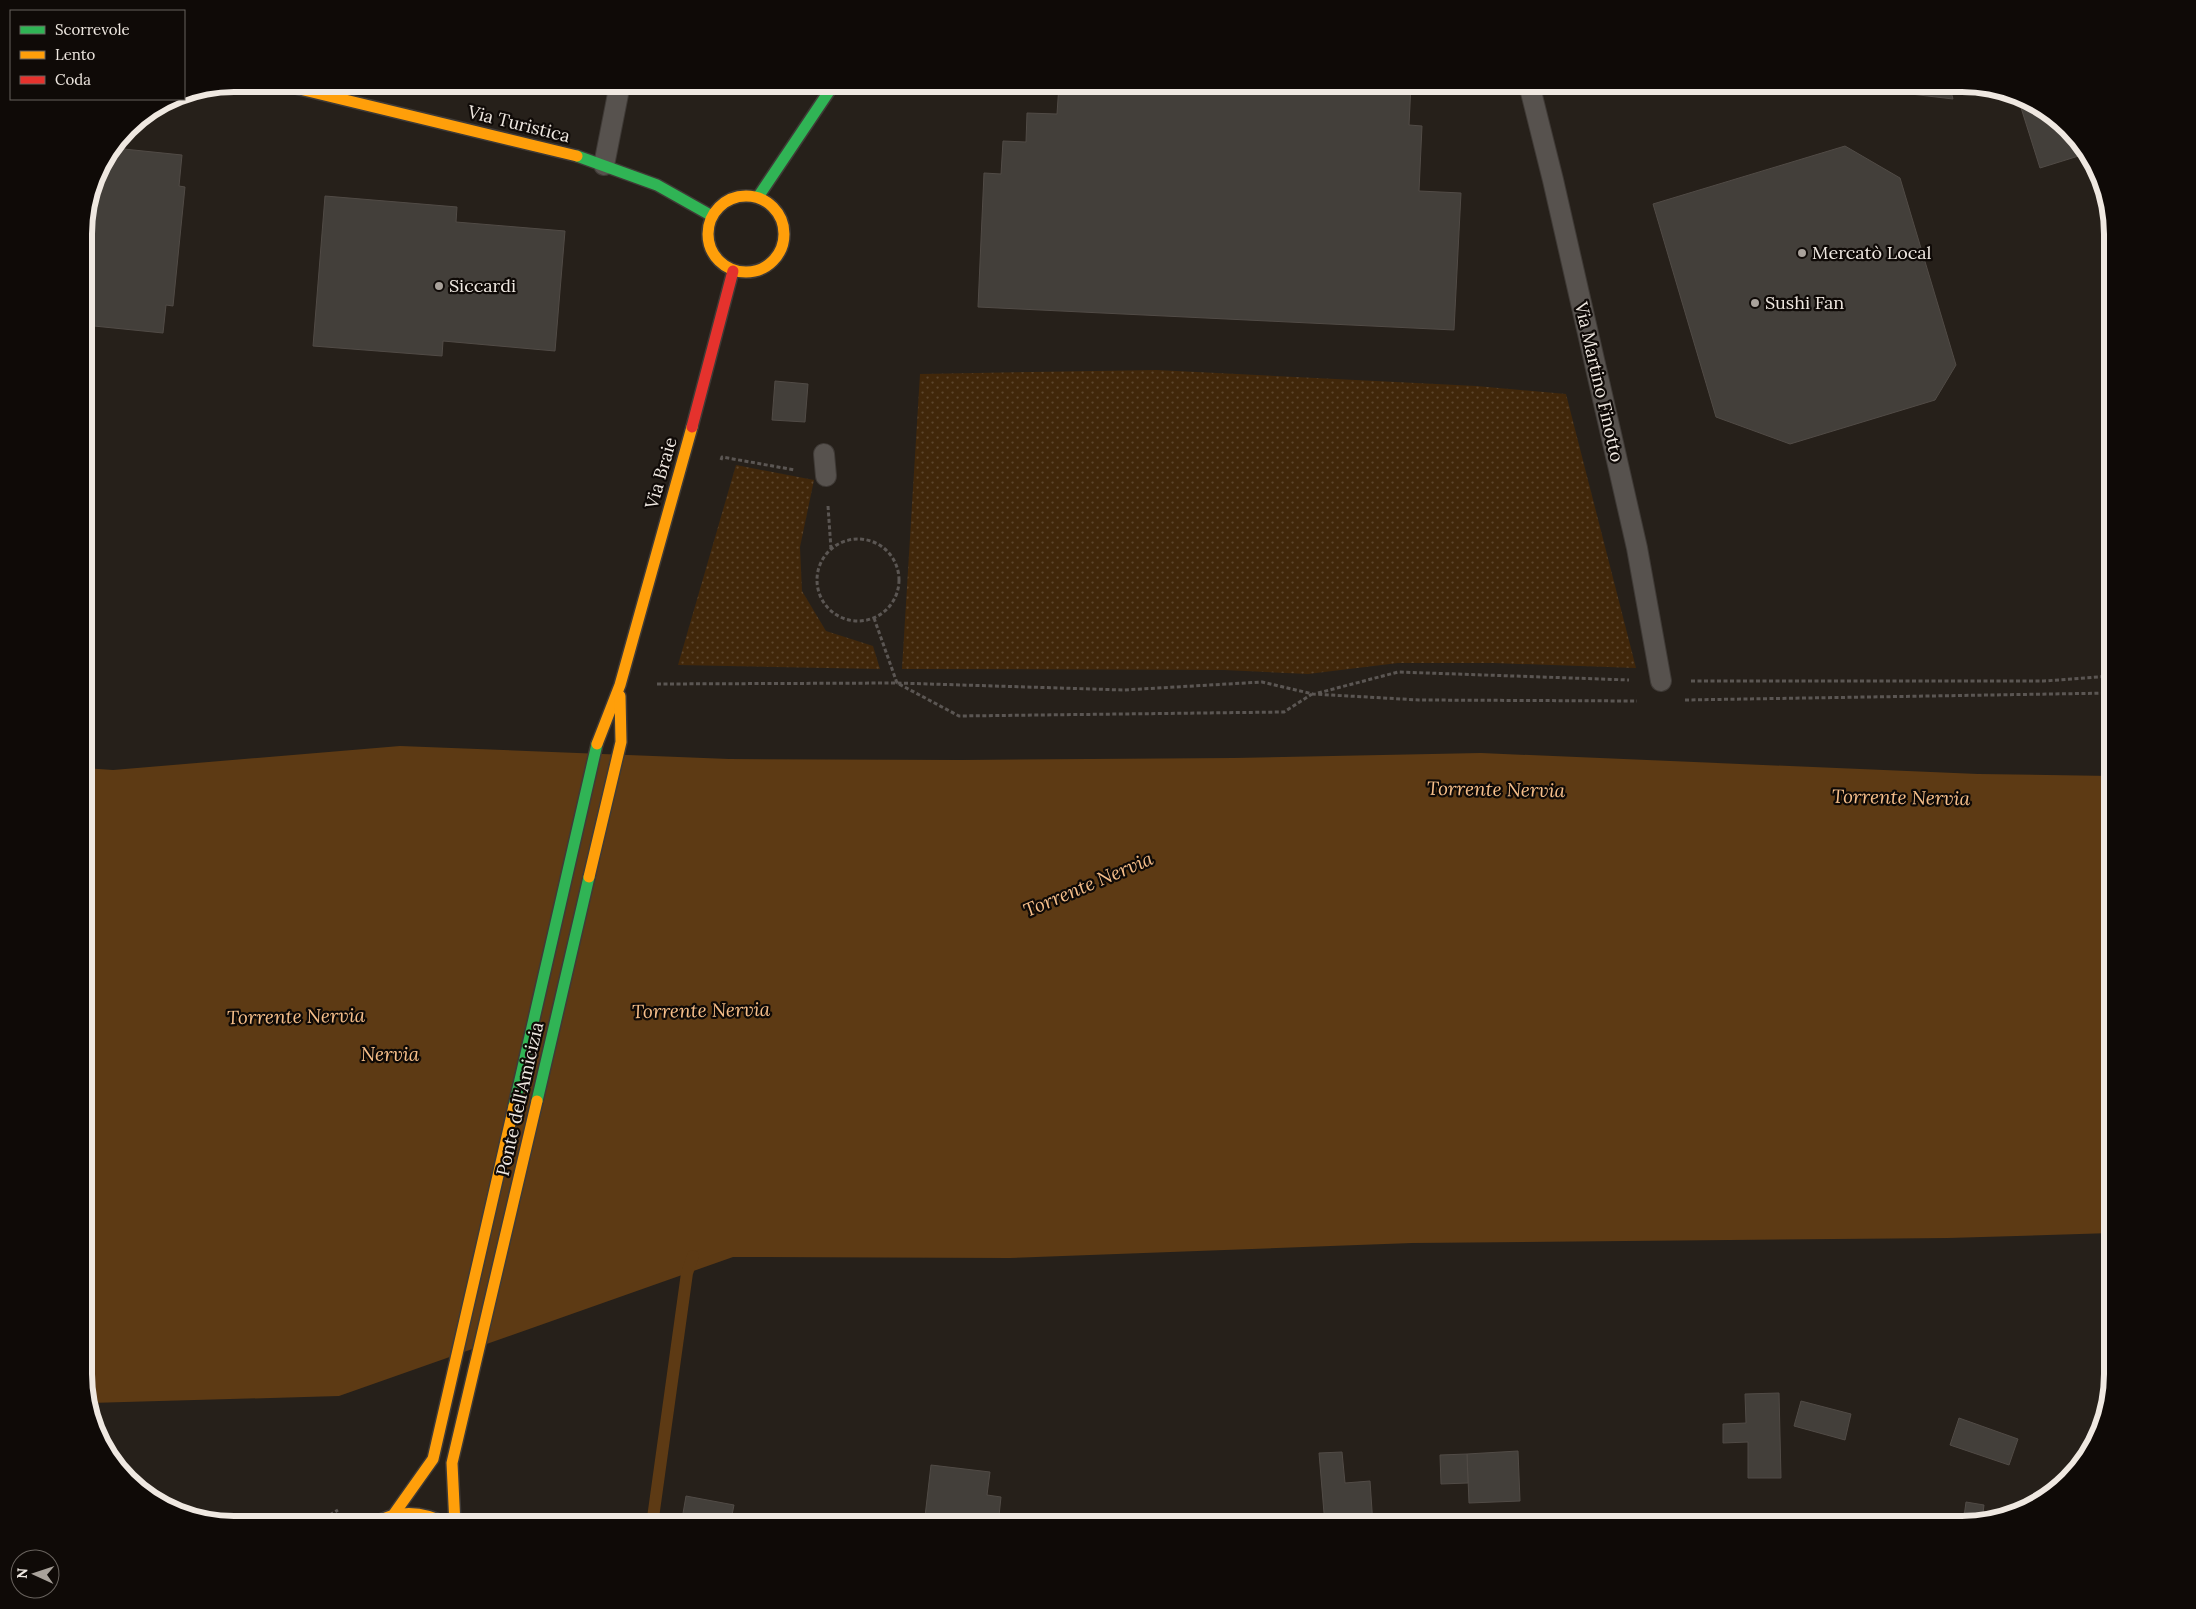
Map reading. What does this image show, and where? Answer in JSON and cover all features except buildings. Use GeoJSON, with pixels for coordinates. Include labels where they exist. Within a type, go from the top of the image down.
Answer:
{"type":"FeatureCollection","features":[{"type":"Feature","properties":{"kind":"street","name":"Via Turistica"},"geometry":{"type":"LineString","coordinates":[[316,93],[563,153],[657,185],[712,216]]}},
{"type":"Feature","properties":{"kind":"street"},"geometry":{"type":"LineString","coordinates":[[758,197],[828,93]]}},
{"type":"Feature","properties":{"kind":"street"},"geometry":{"type":"LineString","coordinates":[[744,196],[758,197],[770,203],[778,212],[783,223],[785,235],[783,247],[777,258],[757,272],[733,271],[722,265],[713,255],[708,243],[708,229],[712,216],[720,206],[731,198],[744,196]]}},
{"type":"Feature","properties":{"kind":"street","name":"Via Braie"},"geometry":{"type":"LineString","coordinates":[[620,685],[709,367],[733,271]]}},
{"type":"Feature","properties":{"kind":"street","name":"Ponte dell'Amicizia"},"geometry":{"type":"LineString","coordinates":[[394,1514],[433,1458],[599,737],[620,685]]}},
{"type":"Feature","properties":{"kind":"street","name":"Ponte dell'Amicizia"},"geometry":{"type":"LineString","coordinates":[[455,1516],[452,1463],[621,742],[620,685]]}},
{"type":"Feature","properties":{"kind":"street"},"geometry":{"type":"LineString","coordinates":[[390,1516],[415,1512],[432,1516]]}},
{"type":"Feature","properties":{"kind":"lane","name":"Via Martino Finotto"},"geometry":{"type":"LineString","coordinates":[[1531,92],[1556,190],[1637,548],[1661,681]]}},
{"type":"Feature","properties":{"kind":"lane"},"geometry":{"type":"LineString","coordinates":[[604,166],[618,94]]}},
{"type":"Feature","properties":{"kind":"lane"},"geometry":{"type":"LineString","coordinates":[[824,454],[826,476]]}},
{"type":"Feature","properties":{"kind":"path"},"geometry":{"type":"LineString","coordinates":[[749,462],[826,476],[831,549]]}},
{"type":"Feature","properties":{"kind":"path"},"geometry":{"type":"LineString","coordinates":[[857,538],[871,540],[884,547],[893,557],[899,571],[900,585],[895,599],[886,611],[862,622],[837,616],[824,602],[817,584],[818,571],[822,559],[831,549],[842,541],[857,538]]}},
{"type":"Feature","properties":{"kind":"path"},"geometry":{"type":"LineString","coordinates":[[874,618],[898,683],[959,716],[1284,712],[1313,694],[1398,672],[1661,681],[2044,681],[2104,677]]}},
{"type":"Feature","properties":{"kind":"path"},"geometry":{"type":"LineString","coordinates":[[657,674],[654,684],[898,683],[1124,690],[1262,682],[1313,694],[1419,700],[1646,701]]}},
{"type":"Feature","properties":{"kind":"path"},"geometry":{"type":"LineString","coordinates":[[1684,700],[2104,693]]}},
{"type":"Feature","properties":{"kind":"shaded area"},"geometry":{"type":"Polygon","coordinates":[[[1156,370],[1476,386],[1566,394],[1636,668],[1494,663],[1398,663],[1308,674],[1224,670],[902,669],[920,374],[1156,370]]]}},
{"type":"Feature","properties":{"kind":"shaded area"},"geometry":{"type":"Polygon","coordinates":[[[736,465],[814,480],[800,547],[802,591],[826,631],[873,646],[880,669],[678,665],[736,465]]]}},
{"type":"Feature","properties":{"kind":"water","name":"Nervia"},"geometry":{"type":"Polygon","coordinates":[[[400,746],[729,759],[1234,758],[1481,753],[1978,774],[2104,776],[2104,1233],[1948,1238],[1412,1243],[1010,1258],[733,1257],[339,1396],[95,1403],[93,1383],[93,769],[113,770],[400,746]]]}},
{"type":"Feature","properties":{"kind":"waterway"},"geometry":{"type":"LineString","coordinates":[[653,1516],[687,1273],[693,1256]]}},
{"type":"Feature","properties":{"kind":"traffic: fast"},"geometry":{"type":"LineString","coordinates":[[758,197],[828,93]]}},
{"type":"Feature","properties":{"kind":"traffic: fast"},"geometry":{"type":"LineString","coordinates":[[577,156],[657,185],[712,216]]}},
{"type":"Feature","properties":{"kind":"traffic: fast"},"geometry":{"type":"LineString","coordinates":[[514,1106],[597,744]]}},
{"type":"Feature","properties":{"kind":"traffic: fast"},"geometry":{"type":"LineString","coordinates":[[537,1101],[589,877]]}},
{"type":"Feature","properties":{"kind":"traffic: slow"},"geometry":{"type":"LineString","coordinates":[[316,93],[577,156]]}},
{"type":"Feature","properties":{"kind":"traffic: slow"},"geometry":{"type":"LineString","coordinates":[[754,196],[767,202],[778,213],[784,226],[784,234],[782,249],[767,266],[754,272],[738,272],[725,266],[710,249],[708,226],[714,213],[731,198],[754,196]]}},
{"type":"Feature","properties":{"kind":"traffic: slow"},"geometry":{"type":"LineString","coordinates":[[597,744],[620,685],[692,427]]}},
{"type":"Feature","properties":{"kind":"traffic: slow"},"geometry":{"type":"LineString","coordinates":[[589,877],[621,742],[620,696]]}},
{"type":"Feature","properties":{"kind":"traffic: slow"},"geometry":{"type":"LineString","coordinates":[[455,1516],[452,1463],[537,1101]]}},
{"type":"Feature","properties":{"kind":"traffic: slow"},"geometry":{"type":"LineString","coordinates":[[394,1514],[433,1459],[514,1106]]}},
{"type":"Feature","properties":{"kind":"traffic: slow"},"geometry":{"type":"LineString","coordinates":[[390,1516],[410,1513],[429,1516]]}},
{"type":"Feature","properties":{"kind":"traffic: jam"},"geometry":{"type":"LineString","coordinates":[[692,427],[733,271]]}},
{"type":"Feature","properties":{"kind":"place","name":"Mercatò Local"},"geometry":{"type":"Point","coordinates":[1802,253]}},
{"type":"Feature","properties":{"kind":"place","name":"Siccardi"},"geometry":{"type":"Point","coordinates":[439,286]}},
{"type":"Feature","properties":{"kind":"place","name":"Sushi Fan"},"geometry":{"type":"Point","coordinates":[1755,303]}},
{"type":"Feature","properties":{"kind":"water label","name":"Torrente Nervia"},"geometry":{"type":"Point","coordinates":[1496,789]}},
{"type":"Feature","properties":{"kind":"water label","name":"Torrente Nervia"},"geometry":{"type":"Point","coordinates":[1901,797]}},
{"type":"Feature","properties":{"kind":"water label","name":"Torrente Nervia"},"geometry":{"type":"Point","coordinates":[1088,884]}},
{"type":"Feature","properties":{"kind":"water label","name":"Torrente Nervia"},"geometry":{"type":"Point","coordinates":[701,1010]}},
{"type":"Feature","properties":{"kind":"water label","name":"Torrente Nervia"},"geometry":{"type":"Point","coordinates":[296,1016]}}]}
